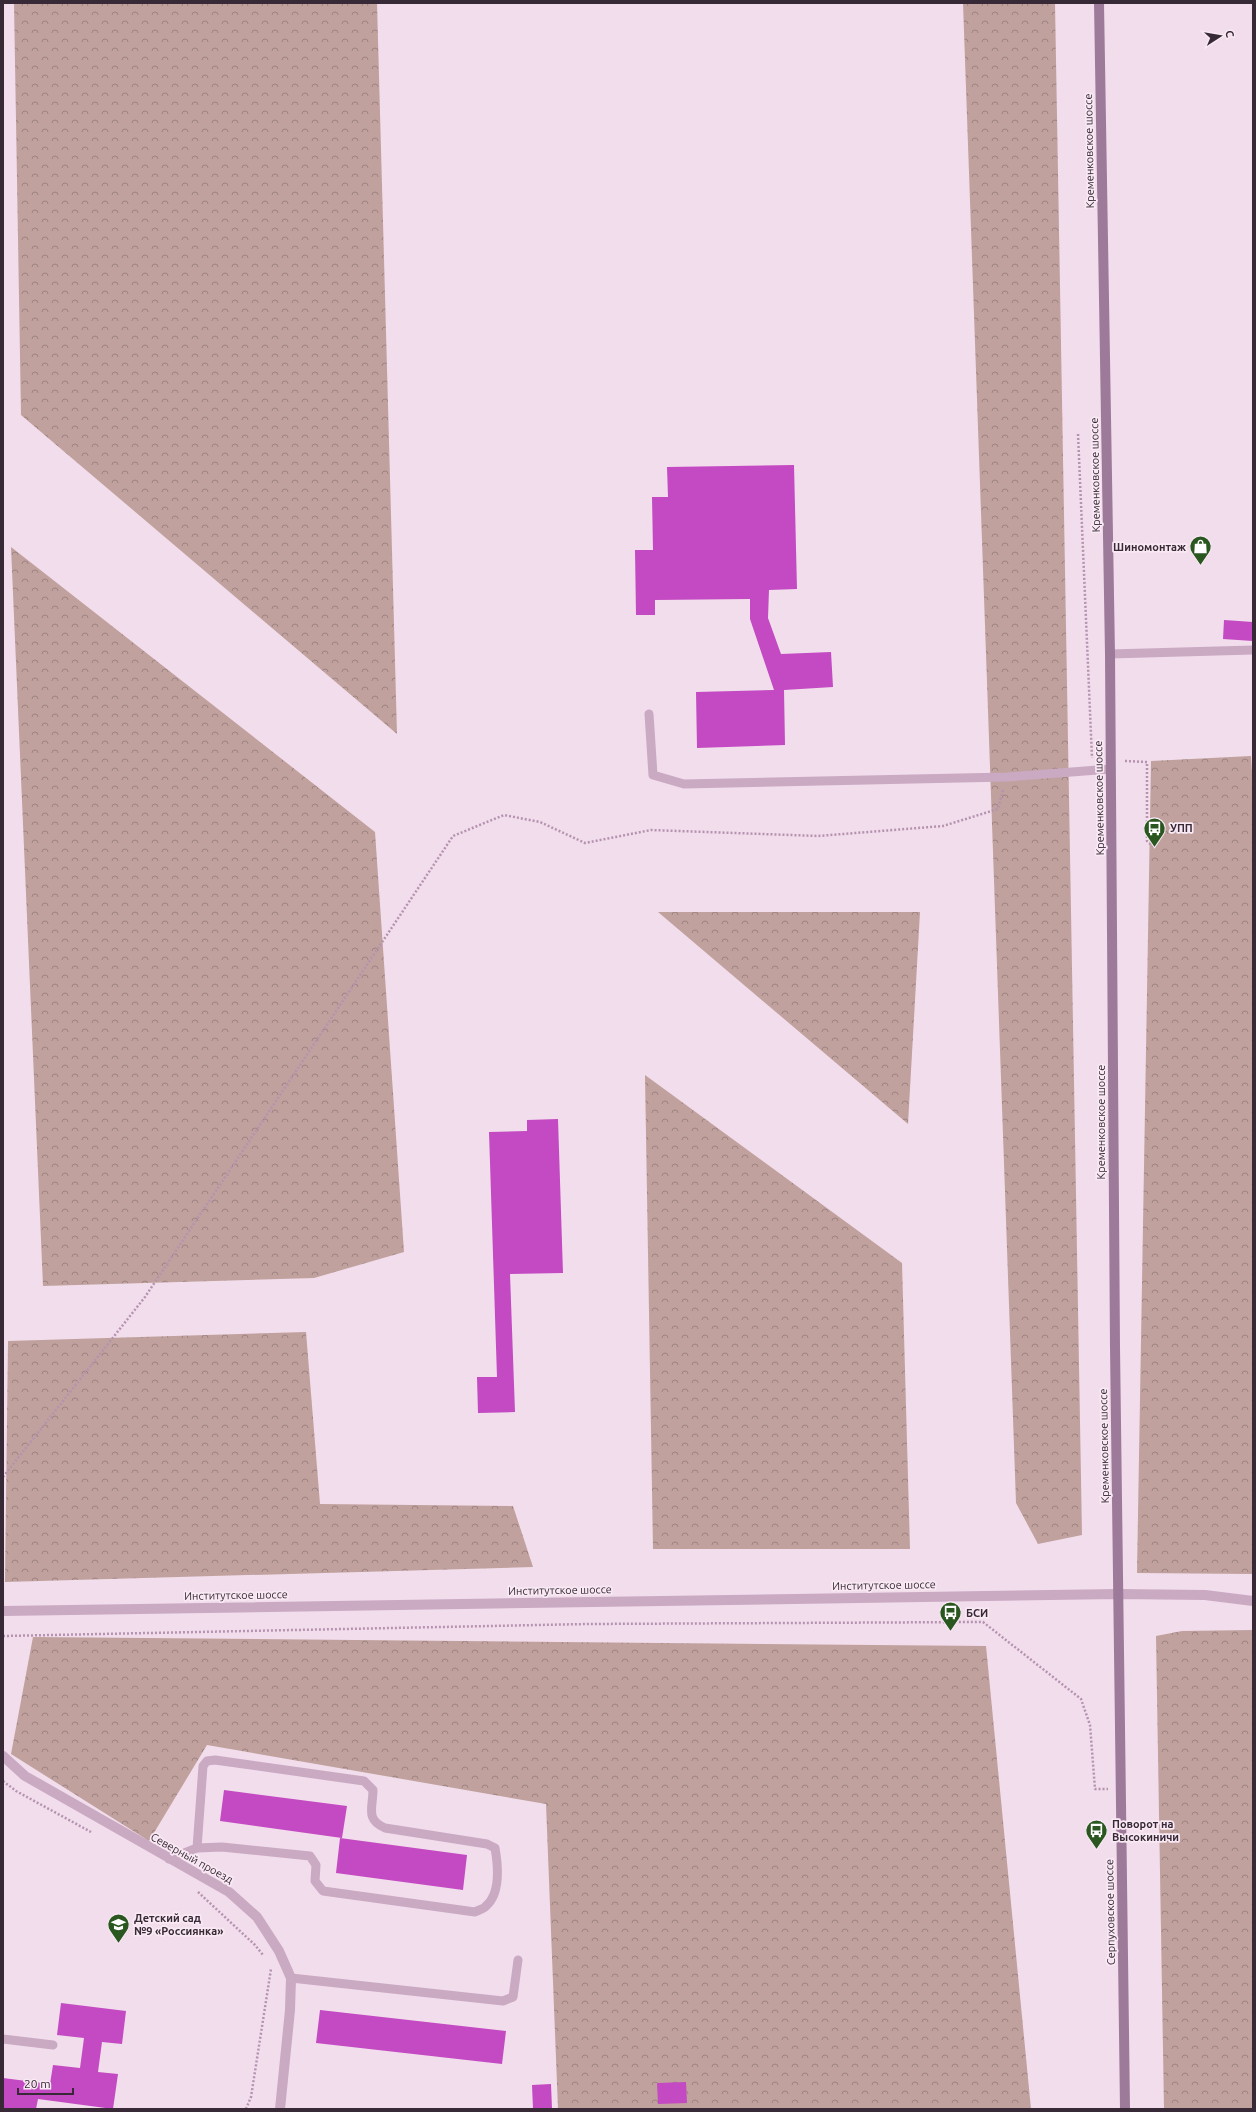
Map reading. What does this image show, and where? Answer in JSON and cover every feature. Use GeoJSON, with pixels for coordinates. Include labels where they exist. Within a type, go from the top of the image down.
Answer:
{"type":"FeatureCollection","features":[{"type":"Feature","properties":{"kind":"main road","name":"Кременковское шоссе"},"geometry":{"type":"LineString","coordinates":[[1098,3],[1110,654],[1118,1594]]}},
{"type":"Feature","properties":{"kind":"main road","name":"Серпуховское шоссе"},"geometry":{"type":"LineString","coordinates":[[1118,1594],[1125,2109]]}},
{"type":"Feature","properties":{"kind":"street","name":"Институтское шоссе"},"geometry":{"type":"LineString","coordinates":[[3,1611],[1118,1594],[1205,1595],[1253,1601]]}},
{"type":"Feature","properties":{"kind":"street","name":"Северный проезд"},"geometry":{"type":"LineString","coordinates":[[3,1756],[25,1776],[169,1859],[230,1892],[257,1917],[280,1951],[291,1978],[290,2010],[280,2109]]}},
{"type":"Feature","properties":{"kind":"lane"},"geometry":{"type":"LineString","coordinates":[[1110,654],[1253,650]]}},
{"type":"Feature","properties":{"kind":"lane"},"geometry":{"type":"LineString","coordinates":[[649,714],[653,775],[684,784],[1007,777],[1111,764]]}},
{"type":"Feature","properties":{"kind":"lane"},"geometry":{"type":"LineString","coordinates":[[169,1859],[197,1848],[222,1847],[310,1856],[316,1865],[315,1881],[323,1891],[475,1912],[486,1907],[494,1896],[497,1878],[498,1864],[496,1848],[486,1844],[385,1828],[374,1823],[371,1816],[373,1790],[364,1781],[215,1760],[207,1761],[203,1766],[197,1848]]}},
{"type":"Feature","properties":{"kind":"lane"},"geometry":{"type":"LineString","coordinates":[[291,1978],[502,2001],[513,1997],[518,1960]]}},
{"type":"Feature","properties":{"kind":"lane"},"geometry":{"type":"LineString","coordinates":[[3,2039],[53,2045]]}},
{"type":"Feature","properties":{"kind":"path"},"geometry":{"type":"LineString","coordinates":[[1078,434],[1093,760],[1111,764],[1147,762],[1147,841],[1155,848]]}},
{"type":"Feature","properties":{"kind":"path"},"geometry":{"type":"LineString","coordinates":[[3,1477],[145,1297],[453,836],[504,815],[540,822],[585,843],[651,830],[818,836],[943,826],[998,809],[1007,777]]}},
{"type":"Feature","properties":{"kind":"path"},"geometry":{"type":"LineString","coordinates":[[3,1636],[587,1624],[983,1622],[1081,1699],[1090,1725],[1095,1789],[1120,1788]]}},
{"type":"Feature","properties":{"kind":"path"},"geometry":{"type":"LineString","coordinates":[[3,1781],[16,1791],[94,1834]]}},
{"type":"Feature","properties":{"kind":"path"},"geometry":{"type":"LineString","coordinates":[[196,1890],[255,1945],[267,1960]]}},
{"type":"Feature","properties":{"kind":"path"},"geometry":{"type":"LineString","coordinates":[[246,2109],[251,2097],[272,1966]]}},
{"type":"Feature","properties":{"kind":"green space"},"geometry":{"type":"Polygon","coordinates":[[[14,3],[377,3],[397,734],[21,415],[14,3]]]}},
{"type":"Feature","properties":{"kind":"green space"},"geometry":{"type":"Polygon","coordinates":[[[963,3],[1055,3],[1082,1535],[1038,1544],[1016,1503],[963,3]]]}},
{"type":"Feature","properties":{"kind":"green space"},"geometry":{"type":"Polygon","coordinates":[[[11,547],[375,832],[404,1252],[314,1278],[43,1286],[11,547]]]}},
{"type":"Feature","properties":{"kind":"green space"},"geometry":{"type":"Polygon","coordinates":[[[1251,756],[1253,789],[1253,1574],[1137,1573],[1151,761],[1251,756]]]}},
{"type":"Feature","properties":{"kind":"green space"},"geometry":{"type":"Polygon","coordinates":[[[658,912],[920,912],[908,1124],[658,912]]]}},
{"type":"Feature","properties":{"kind":"green space"},"geometry":{"type":"Polygon","coordinates":[[[645,1075],[902,1263],[910,1549],[653,1549],[645,1075]]]}},
{"type":"Feature","properties":{"kind":"green space"},"geometry":{"type":"Polygon","coordinates":[[[306,1332],[320,1504],[513,1506],[533,1567],[5,1582],[8,1341],[306,1332]]]}},
{"type":"Feature","properties":{"kind":"green space"},"geometry":{"type":"Polygon","coordinates":[[[1253,1630],[1253,2109],[1164,2109],[1156,1636],[1182,1631],[1253,1630]]]}},
{"type":"Feature","properties":{"kind":"green space"},"geometry":{"type":"Polygon","coordinates":[[[33,1637],[986,1646],[1031,2109],[558,2109],[546,1804],[207,1745],[149,1841],[11,1754],[33,1637]]]}},
{"type":"Feature","properties":{"kind":"building"},"geometry":{"type":"Polygon","coordinates":[[[794,465],[797,589],[769,590],[768,618],[781,654],[831,652],[833,687],[784,690],[785,745],[697,748],[696,692],[774,690],[750,619],[750,599],[655,600],[655,615],[636,615],[635,550],[653,550],[652,497],[668,497],[667,467],[794,465]]]}},
{"type":"Feature","properties":{"kind":"building"},"geometry":{"type":"Polygon","coordinates":[[[1224,620],[1253,622],[1253,641],[1223,639],[1224,620]]]}},
{"type":"Feature","properties":{"kind":"building"},"geometry":{"type":"Polygon","coordinates":[[[558,1119],[563,1273],[510,1274],[515,1412],[478,1413],[477,1377],[497,1377],[489,1132],[527,1131],[527,1120],[558,1119]]]}},
{"type":"Feature","properties":{"kind":"building"},"geometry":{"type":"Polygon","coordinates":[[[224,1790],[347,1806],[342,1838],[220,1821],[224,1790]]]}},
{"type":"Feature","properties":{"kind":"building"},"geometry":{"type":"Polygon","coordinates":[[[340,1838],[467,1855],[463,1890],[336,1873],[340,1838]]]}},
{"type":"Feature","properties":{"kind":"building"},"geometry":{"type":"Polygon","coordinates":[[[61,2003],[126,2011],[122,2044],[102,2042],[98,2072],[118,2074],[113,2109],[38,2099],[36,2109],[3,2109],[3,2078],[50,2084],[53,2065],[80,2068],[84,2038],[57,2035],[61,2003]]]}},
{"type":"Feature","properties":{"kind":"building"},"geometry":{"type":"Polygon","coordinates":[[[320,2010],[506,2031],[502,2064],[316,2043],[320,2010]]]}},
{"type":"Feature","properties":{"kind":"building"},"geometry":{"type":"Polygon","coordinates":[[[686,2082],[687,2103],[658,2104],[657,2083],[686,2082]]]}},
{"type":"Feature","properties":{"kind":"building"},"geometry":{"type":"Polygon","coordinates":[[[551,2084],[552,2109],[533,2109],[532,2085],[551,2084]]]}},
{"type":"Feature","properties":{"kind":"place","name":"Шиномонтаж"},"geometry":{"type":"Point","coordinates":[1201,566]}},
{"type":"Feature","properties":{"kind":"place","name":"УПП"},"geometry":{"type":"Point","coordinates":[1155,848]}},
{"type":"Feature","properties":{"kind":"place","name":"БСИ"},"geometry":{"type":"Point","coordinates":[950,1632]}},
{"type":"Feature","properties":{"kind":"place","name":"Поворот на Высокиничи"},"geometry":{"type":"Point","coordinates":[1096,1850]}},
{"type":"Feature","properties":{"kind":"place","name":"Детcкий сад №9 «Россиянка»"},"geometry":{"type":"Point","coordinates":[119,1944]}}]}
